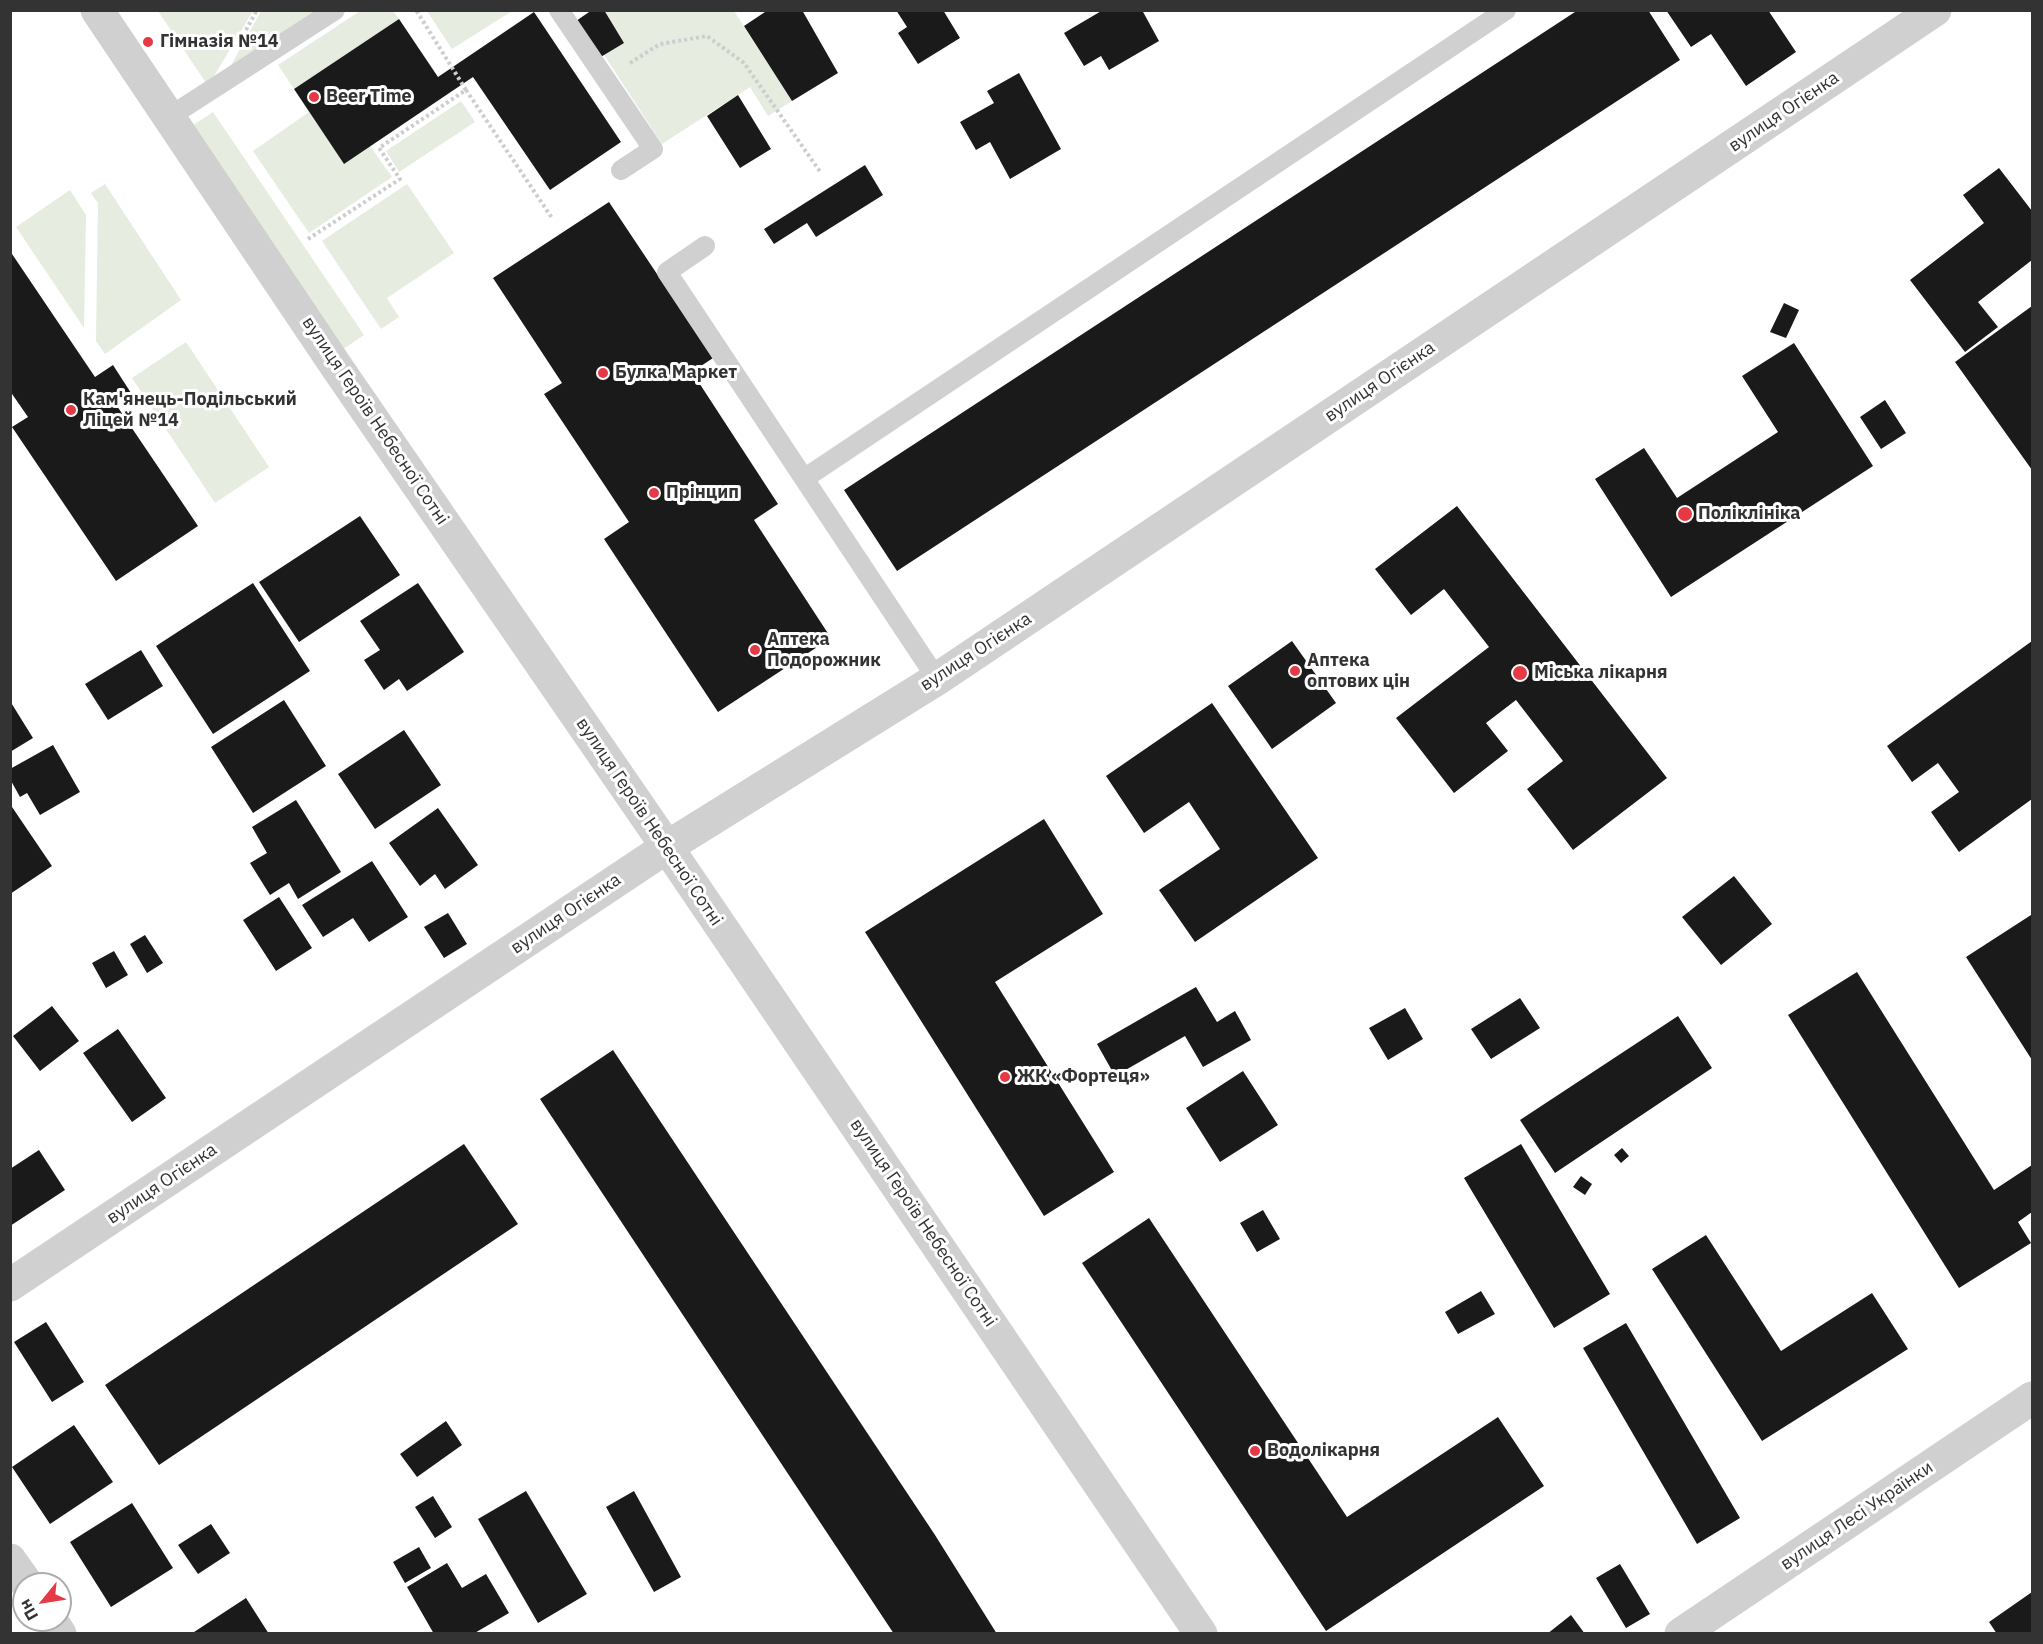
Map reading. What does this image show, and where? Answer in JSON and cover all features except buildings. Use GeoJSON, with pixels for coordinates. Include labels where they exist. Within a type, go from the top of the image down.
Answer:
{"type":"FeatureCollection","features":[{"type":"Feature","properties":{"kind":"street","name":"вулиця Героїв Небесної Сотні"},"geometry":{"type":"LineString","coordinates":[[97,10],[336,366],[667,847],[1201,1634]]}},
{"type":"Feature","properties":{"kind":"street","name":"вулиця Огієнка"},"geometry":{"type":"LineString","coordinates":[[10,1285],[667,847],[937,679],[1935,10]]}},
{"type":"Feature","properties":{"kind":"street","name":"вулиця Лесі Українки"},"geometry":{"type":"LineString","coordinates":[[1680,1634],[2032,1398]]}},
{"type":"Feature","properties":{"kind":"lane"},"geometry":{"type":"LineString","coordinates":[[169,117],[335,10]]}},
{"type":"Feature","properties":{"kind":"lane"},"geometry":{"type":"LineString","coordinates":[[559,10],[653,149],[621,170]]}},
{"type":"Feature","properties":{"kind":"lane"},"geometry":{"type":"LineString","coordinates":[[805,478],[1506,10]]}},
{"type":"Feature","properties":{"kind":"lane"},"geometry":{"type":"LineString","coordinates":[[705,246],[667,272],[937,679]]}},
{"type":"Feature","properties":{"kind":"path"},"geometry":{"type":"LineString","coordinates":[[416,10],[466,90],[552,218]]}},
{"type":"Feature","properties":{"kind":"path"},"geometry":{"type":"LineString","coordinates":[[605,79],[660,44],[707,36],[744,63],[821,173]]}},
{"type":"Feature","properties":{"kind":"path"},"geometry":{"type":"LineString","coordinates":[[308,239],[400,179],[379,148],[466,90]]}},
{"type":"Feature","properties":{"kind":"shaded area"},"geometry":{"type":"Polygon","coordinates":[[[290,10],[330,11],[223,80],[261,11],[287,12],[290,10]]]}},
{"type":"Feature","properties":{"kind":"shaded area"},"geometry":{"type":"Polygon","coordinates":[[[158,11],[253,11],[208,86],[158,11]]]}},
{"type":"Feature","properties":{"kind":"shaded area"},"geometry":{"type":"Polygon","coordinates":[[[360,11],[393,11],[399,19],[294,89],[278,65],[360,11]]]}},
{"type":"Feature","properties":{"kind":"shaded area"},"geometry":{"type":"Polygon","coordinates":[[[427,11],[512,11],[452,49],[427,11]]]}},
{"type":"Feature","properties":{"kind":"shaded area"},"geometry":{"type":"Polygon","coordinates":[[[592,11],[734,11],[792,101],[768,116],[750,87],[662,144],[580,18],[592,11]]]}},
{"type":"Feature","properties":{"kind":"shaded area"},"geometry":{"type":"Polygon","coordinates":[[[461,101],[475,122],[399,172],[386,151],[461,101]]]}},
{"type":"Feature","properties":{"kind":"shaded area"},"geometry":{"type":"Polygon","coordinates":[[[213,112],[364,335],[339,352],[189,128],[213,112]]]}},
{"type":"Feature","properties":{"kind":"shaded area"},"geometry":{"type":"Polygon","coordinates":[[[309,112],[344,164],[370,146],[392,177],[309,233],[253,151],[309,112]]]}},
{"type":"Feature","properties":{"kind":"shaded area"},"geometry":{"type":"Polygon","coordinates":[[[105,184],[181,300],[105,354],[96,341],[98,203],[91,193],[105,184]]]}},
{"type":"Feature","properties":{"kind":"shaded area"},"geometry":{"type":"Polygon","coordinates":[[[407,184],[454,253],[387,298],[399,317],[381,329],[322,241],[407,184]]]}},
{"type":"Feature","properties":{"kind":"shaded area"},"geometry":{"type":"Polygon","coordinates":[[[70,190],[86,215],[84,328],[16,227],[70,190]]]}},
{"type":"Feature","properties":{"kind":"shaded area"},"geometry":{"type":"Polygon","coordinates":[[[186,342],[269,467],[215,503],[132,378],[186,342]]]}},
{"type":"Feature","properties":{"kind":"place","name":"Гімназія №14"},"geometry":{"type":"Point","coordinates":[148,42]}},
{"type":"Feature","properties":{"kind":"place","name":"Beer Time"},"geometry":{"type":"Point","coordinates":[314,97]}},
{"type":"Feature","properties":{"kind":"place","name":"Булка Маркет"},"geometry":{"type":"Point","coordinates":[603,373]}},
{"type":"Feature","properties":{"kind":"place","name":"Кам'янець-Подільський Ліцей №14"},"geometry":{"type":"Point","coordinates":[71,410]}},
{"type":"Feature","properties":{"kind":"place","name":"Прінцип"},"geometry":{"type":"Point","coordinates":[654,493]}},
{"type":"Feature","properties":{"kind":"place","name":"Поліклініка"},"geometry":{"type":"Point","coordinates":[1685,514]}},
{"type":"Feature","properties":{"kind":"place","name":"Аптека Подорожник"},"geometry":{"type":"Point","coordinates":[755,650]}},
{"type":"Feature","properties":{"kind":"place","name":"Аптека оптових цін"},"geometry":{"type":"Point","coordinates":[1295,671]}},
{"type":"Feature","properties":{"kind":"place","name":"Міська лікарня"},"geometry":{"type":"Point","coordinates":[1520,673]}},
{"type":"Feature","properties":{"kind":"place","name":"ЖК «Фортеця»"},"geometry":{"type":"Point","coordinates":[1005,1077]}},
{"type":"Feature","properties":{"kind":"place","name":"Водолікарня"},"geometry":{"type":"Point","coordinates":[1255,1451]}}]}
